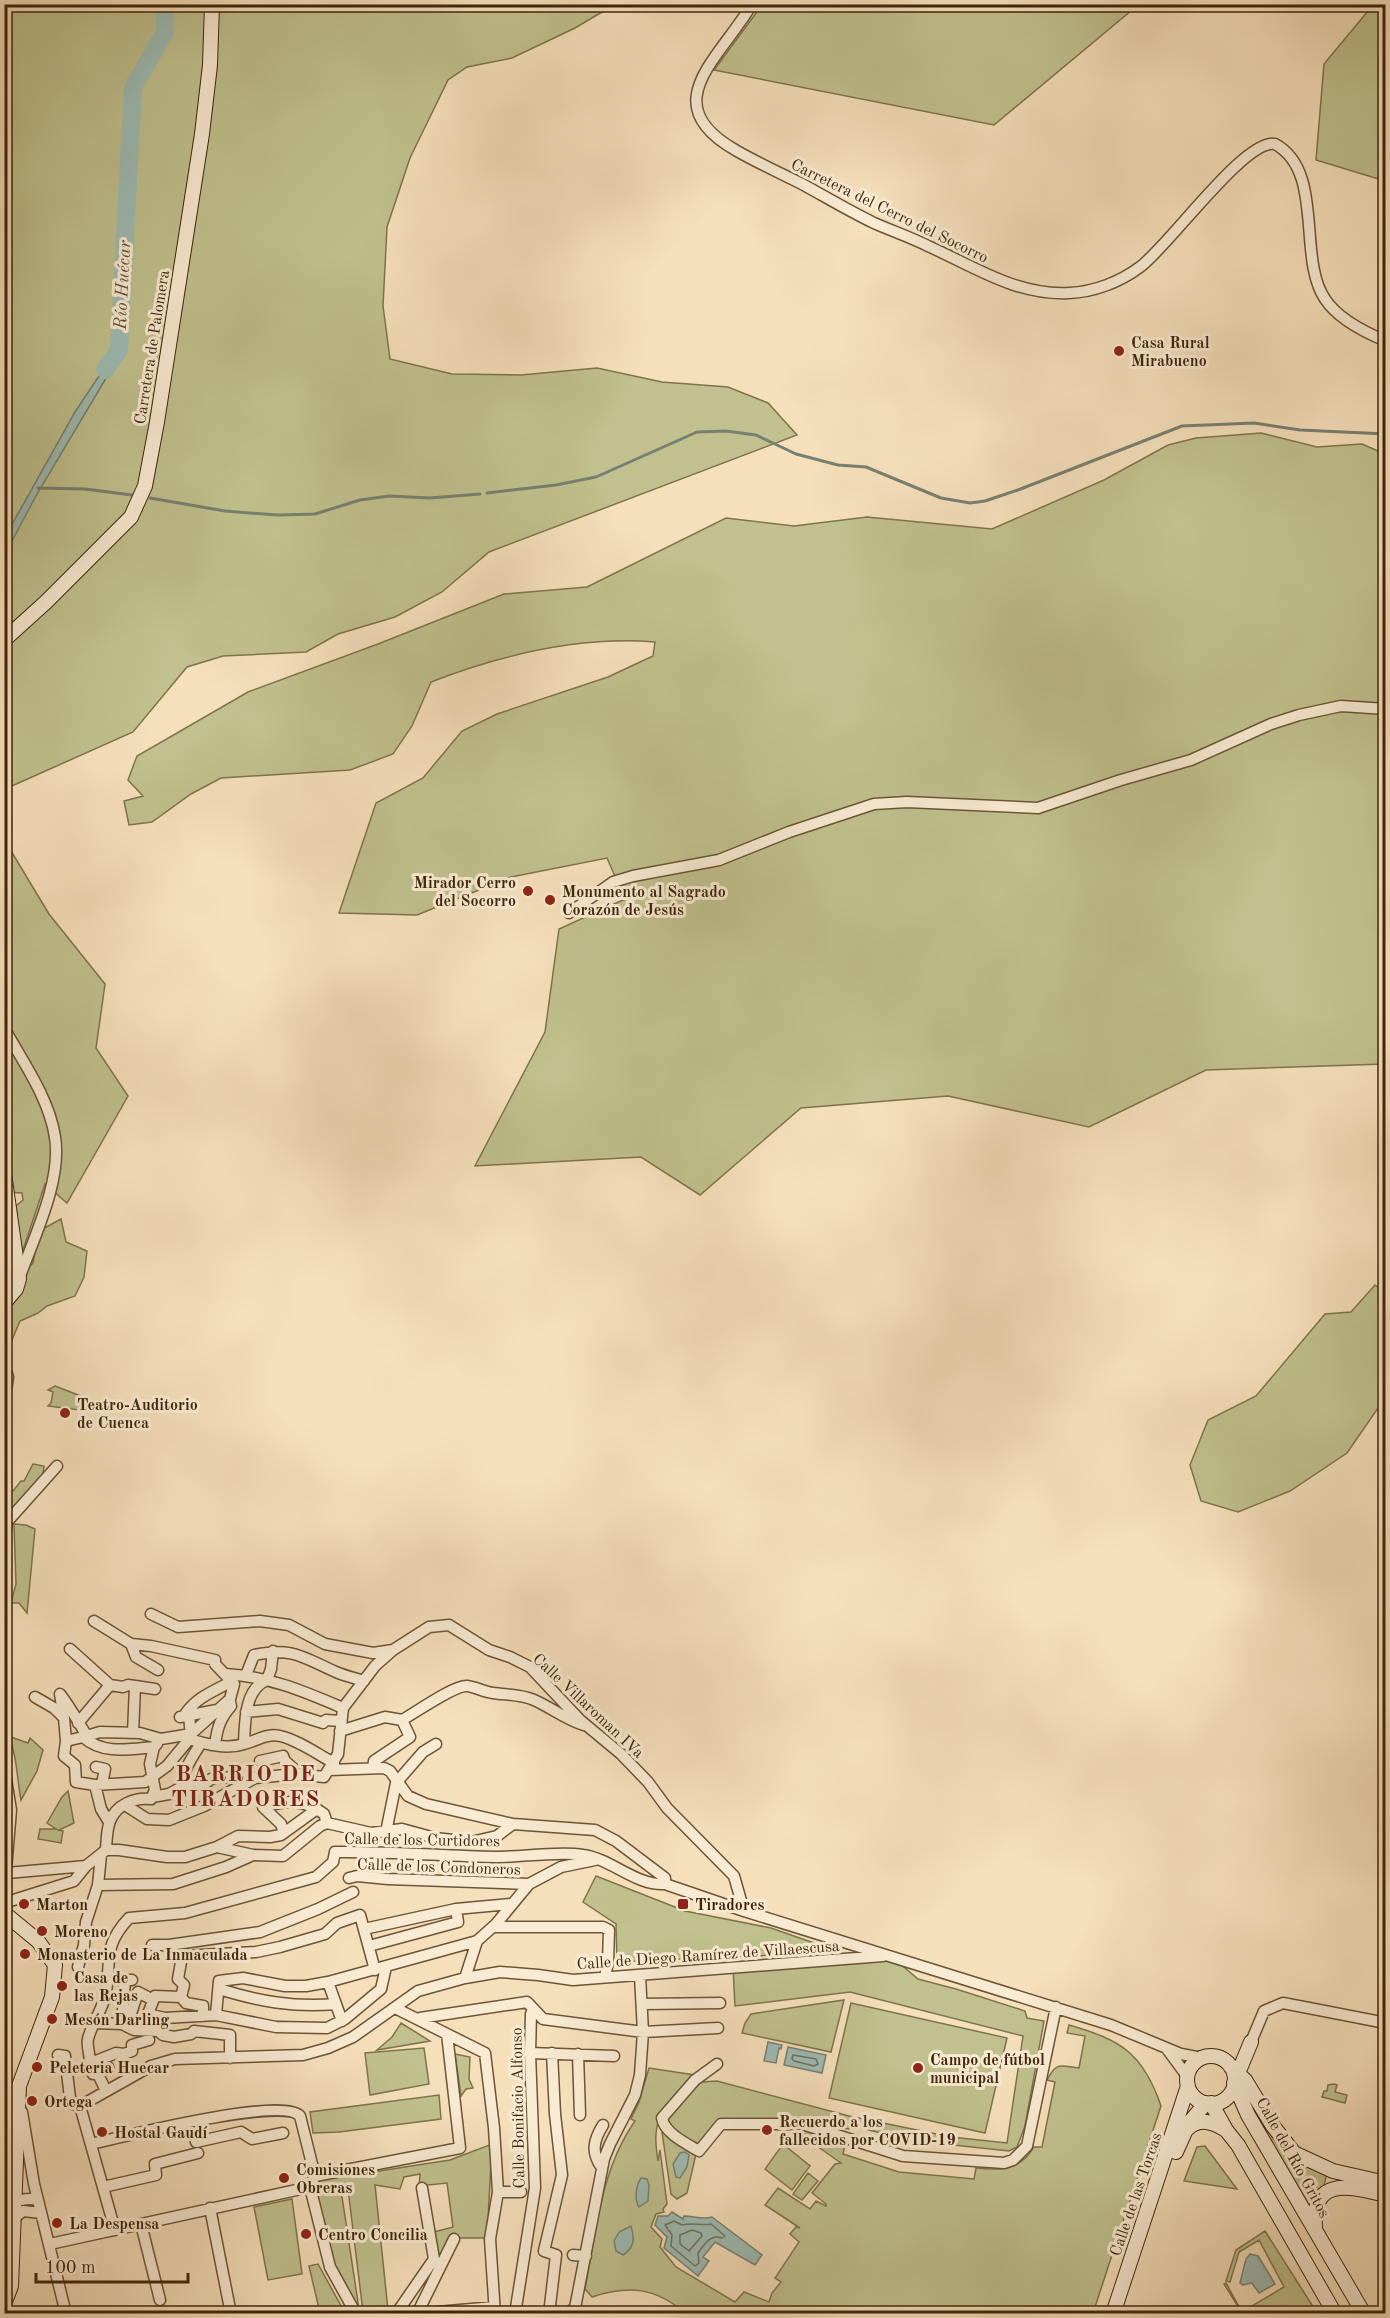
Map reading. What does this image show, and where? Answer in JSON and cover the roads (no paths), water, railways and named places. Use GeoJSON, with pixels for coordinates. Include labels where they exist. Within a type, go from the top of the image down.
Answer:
{"type":"FeatureCollection","features":[{"type":"Feature","properties":{"kind":"street","name":"Carretera de Palomera"},"geometry":{"type":"LineString","coordinates":[[4,640],[46,602],[131,517],[145,486],[202,134],[210,65],[212,4]]}},
{"type":"Feature","properties":{"kind":"street","name":"Carretera del Cerro del Socorro"},"geometry":{"type":"LineString","coordinates":[[752,4],[704,75],[697,89],[695,100],[697,112],[706,129],[722,143],[747,157],[873,222],[986,274],[1039,291],[1070,293],[1104,286],[1142,266],[1246,157],[1263,145],[1275,144],[1292,159],[1300,177],[1308,213],[1315,274],[1321,293],[1334,310],[1362,330],[1386,341]]}},
{"type":"Feature","properties":{"kind":"street"},"geometry":{"type":"LineString","coordinates":[[569,913],[613,882],[633,876],[719,860],[789,832],[874,804],[908,802],[1038,808],[1129,777],[1183,763],[1208,754],[1271,724],[1306,713],[1341,706],[1386,709]]}},
{"type":"Feature","properties":{"kind":"street"},"geometry":{"type":"LineString","coordinates":[[4,1028],[44,1101],[55,1137],[55,1175],[16,1289],[4,1303]]}},
{"type":"Feature","properties":{"kind":"street"},"geometry":{"type":"LineString","coordinates":[[4,1173],[19,1279]]}},
{"type":"Feature","properties":{"kind":"street"},"geometry":{"type":"LineString","coordinates":[[4,1282],[15,1260]]}},
{"type":"Feature","properties":{"kind":"street"},"geometry":{"type":"LineString","coordinates":[[4,1366],[8,1377],[4,1404]]}},
{"type":"Feature","properties":{"kind":"street"},"geometry":{"type":"LineString","coordinates":[[4,1538],[8,1522],[57,1466]]}},
{"type":"Feature","properties":{"kind":"street"},"geometry":{"type":"LineString","coordinates":[[151,1614],[178,1627],[260,1621],[289,1625],[325,1644],[374,1653],[393,1650]]}},
{"type":"Feature","properties":{"kind":"street"},"geometry":{"type":"LineString","coordinates":[[94,1621],[131,1644],[215,1660],[215,1664],[234,1684],[230,1699],[231,1706],[221,1717],[215,1745]]}},
{"type":"Feature","properties":{"kind":"street","name":"Calle Villaroman IVa"},"geometry":{"type":"LineString","coordinates":[[344,1708],[375,1666],[393,1650],[429,1627],[449,1625],[489,1650],[530,1667],[586,1726],[621,1754],[648,1782],[667,1808],[734,1876],[744,1911]]}},
{"type":"Feature","properties":{"kind":"street"},"geometry":{"type":"LineString","coordinates":[[131,1644],[136,1657],[158,1670]]}},
{"type":"Feature","properties":{"kind":"street"},"geometry":{"type":"LineString","coordinates":[[70,1649],[110,1684],[123,1688],[128,1685],[155,1689]]}},
{"type":"Feature","properties":{"kind":"street"},"geometry":{"type":"LineString","coordinates":[[246,1676],[254,1655],[273,1651],[296,1653],[337,1673],[364,1681]]}},
{"type":"Feature","properties":{"kind":"street"},"geometry":{"type":"LineString","coordinates":[[244,1744],[246,1712],[251,1697],[262,1682],[267,1680],[273,1651]]}},
{"type":"Feature","properties":{"kind":"street"},"geometry":{"type":"LineString","coordinates":[[127,1804],[147,1819],[169,1820],[204,1806],[255,1778],[295,1773],[324,1777],[338,1754],[344,1708],[304,1690],[246,1676],[229,1678],[191,1706],[184,1716]]}},
{"type":"Feature","properties":{"kind":"street"},"geometry":{"type":"LineString","coordinates":[[78,1723],[110,1684]]}},
{"type":"Feature","properties":{"kind":"street"},"geometry":{"type":"LineString","coordinates":[[246,1712],[278,1709],[323,1723],[326,1720],[341,1726],[385,1717],[402,1720],[445,1693],[465,1685],[491,1693],[518,1695],[534,1700],[568,1720],[586,1726]]}},
{"type":"Feature","properties":{"kind":"street"},"geometry":{"type":"LineString","coordinates":[[133,1733],[135,1686]]}},
{"type":"Feature","properties":{"kind":"street"},"geometry":{"type":"LineString","coordinates":[[230,1699],[190,1737],[167,1766],[145,1782],[99,1784],[76,1782],[75,1765],[64,1755],[66,1737],[60,1694],[74,1711],[88,1742],[115,1750],[190,1737],[201,1743],[232,1747],[260,1737],[278,1735],[295,1742],[330,1769],[388,1770],[408,1797],[418,1802],[513,1824],[595,1830],[616,1841],[665,1878],[665,1884]]}},
{"type":"Feature","properties":{"kind":"street"},"geometry":{"type":"LineString","coordinates":[[34,1697],[54,1708],[64,1718]]}},
{"type":"Feature","properties":{"kind":"street"},"geometry":{"type":"LineString","coordinates":[[184,1716],[217,1710]]}},
{"type":"Feature","properties":{"kind":"street"},"geometry":{"type":"LineString","coordinates":[[184,1716],[190,1737]]}},
{"type":"Feature","properties":{"kind":"street"},"geometry":{"type":"LineString","coordinates":[[373,1768],[374,1761],[410,1737],[402,1720]]}},
{"type":"Feature","properties":{"kind":"street"},"geometry":{"type":"LineString","coordinates":[[66,1737],[85,1736],[100,1731],[140,1733],[157,1743]]}},
{"type":"Feature","properties":{"kind":"street"},"geometry":{"type":"LineString","coordinates":[[152,1797],[156,1790],[150,1764],[157,1743]]}},
{"type":"Feature","properties":{"kind":"street"},"geometry":{"type":"LineString","coordinates":[[182,1787],[182,1779],[201,1743]]}},
{"type":"Feature","properties":{"kind":"street"},"geometry":{"type":"LineString","coordinates":[[386,1832],[396,1783],[423,1752],[436,1744]]}},
{"type":"Feature","properties":{"kind":"street"},"geometry":{"type":"LineString","coordinates":[[260,1761],[283,1756],[295,1773]]}},
{"type":"Feature","properties":{"kind":"street"},"geometry":{"type":"LineString","coordinates":[[4,1767],[11,1810],[4,1893]]}},
{"type":"Feature","properties":{"kind":"street"},"geometry":{"type":"LineString","coordinates":[[96,1767],[105,1769],[99,1784],[101,1809],[109,1822]]}},
{"type":"Feature","properties":{"kind":"street"},"geometry":{"type":"LineString","coordinates":[[78,1967],[84,1945],[86,1922],[98,1885],[109,1822],[115,1811],[142,1798],[151,1799],[169,1794],[182,1787],[202,1786],[218,1777],[235,1778],[246,1782]]}},
{"type":"Feature","properties":{"kind":"street"},"geometry":{"type":"LineString","coordinates":[[127,1804],[131,1782]]}},
{"type":"Feature","properties":{"kind":"street"},"geometry":{"type":"LineString","coordinates":[[284,1833],[280,1824],[263,1807],[299,1801],[324,1814],[327,1823]]}},
{"type":"Feature","properties":{"kind":"street"},"geometry":{"type":"LineString","coordinates":[[4,1903],[74,1881],[86,1866],[103,1853],[119,1850],[177,1858],[217,1847],[238,1836],[270,1837],[284,1833],[317,1809]]}},
{"type":"Feature","properties":{"kind":"street"},"geometry":{"type":"LineString","coordinates":[[217,1847],[253,1855],[283,1856],[327,1823],[371,1833],[402,1829],[435,1838],[471,1842],[497,1836],[513,1824]]}},
{"type":"Feature","properties":{"kind":"street","name":"Calle de los Curtidores"},"geometry":{"type":"LineString","coordinates":[[106,2091],[98,2074],[93,2074],[89,2066],[91,2063],[87,2040],[104,1999],[108,1952],[117,1930],[129,1918],[185,1913],[316,1877],[333,1862],[335,1852],[403,1852],[496,1857],[583,1855],[600,1860]]}},
{"type":"Feature","properties":{"kind":"street"},"geometry":{"type":"LineString","coordinates":[[98,1885],[173,1884],[226,1867],[253,1855]]}},
{"type":"Feature","properties":{"kind":"street"},"geometry":{"type":"LineString","coordinates":[[209,2016],[219,1989],[219,1981],[243,1978],[285,1986],[328,1982],[477,1941],[493,1927],[529,1884],[561,1867],[600,1860]]}},
{"type":"Feature","properties":{"kind":"street","name":"Calle de Diego Ramírez de Villaescusa"},"geometry":{"type":"LineString","coordinates":[[600,1860],[652,1884],[665,1884],[891,1956]]}},
{"type":"Feature","properties":{"kind":"street"},"geometry":{"type":"LineString","coordinates":[[7,1875],[86,1866]]}},
{"type":"Feature","properties":{"kind":"street","name":"Calle de los Condoneros"},"geometry":{"type":"LineString","coordinates":[[349,1878],[357,1876],[399,1880],[529,1884]]}},
{"type":"Feature","properties":{"kind":"street"},"geometry":{"type":"LineString","coordinates":[[152,1945],[169,1945],[260,1932],[353,1892]]}},
{"type":"Feature","properties":{"kind":"street"},"geometry":{"type":"LineString","coordinates":[[364,1929],[456,1909],[511,1905]]}},
{"type":"Feature","properties":{"kind":"street"},"geometry":{"type":"LineString","coordinates":[[369,1946],[458,1922],[456,1909]]}},
{"type":"Feature","properties":{"kind":"street"},"geometry":{"type":"LineString","coordinates":[[4,1913],[38,1941],[55,1965],[52,1997],[20,2080],[10,2203],[14,2218],[11,2286],[4,2304]]}},
{"type":"Feature","properties":{"kind":"street"},"geometry":{"type":"LineString","coordinates":[[147,2014],[165,2018],[209,2016],[276,2027],[327,2028],[342,2021],[381,1989],[380,1968],[369,1946],[360,1915],[337,1923],[324,1934],[280,1947],[256,1952],[182,1956],[177,1979],[184,1985],[181,1997]]}},
{"type":"Feature","properties":{"kind":"street"},"geometry":{"type":"LineString","coordinates":[[493,1927],[603,1927],[609,1930],[605,1977]]}},
{"type":"Feature","properties":{"kind":"street"},"geometry":{"type":"LineString","coordinates":[[465,1978],[477,1941]]}},
{"type":"Feature","properties":{"kind":"street"},"geometry":{"type":"LineString","coordinates":[[891,1956],[1111,2025],[1181,2054],[1202,2058],[1215,2056],[1232,2070],[1294,2153],[1333,2171],[1386,2182]]}},
{"type":"Feature","properties":{"kind":"street","name":"Calle de Diego Ramírez de Villaescusa"},"geometry":{"type":"LineString","coordinates":[[80,2106],[151,2066],[175,2060],[303,2055],[328,2048],[353,2037],[418,1991],[465,1978],[500,1972],[573,1980],[891,1956]]}},
{"type":"Feature","properties":{"kind":"street"},"geometry":{"type":"LineString","coordinates":[[566,2313],[575,2308],[602,2168],[610,2144],[635,2095],[642,2062],[640,1976]]}},
{"type":"Feature","properties":{"kind":"street"},"geometry":{"type":"LineString","coordinates":[[125,2025],[125,1980],[132,1980]]}},
{"type":"Feature","properties":{"kind":"street"},"geometry":{"type":"LineString","coordinates":[[328,1982],[342,2021]]}},
{"type":"Feature","properties":{"kind":"street"},"geometry":{"type":"LineString","coordinates":[[219,1989],[255,2000],[285,2005],[336,2004]]}},
{"type":"Feature","properties":{"kind":"street"},"geometry":{"type":"LineString","coordinates":[[125,2025],[138,1992],[153,2000]]}},
{"type":"Feature","properties":{"kind":"street"},"geometry":{"type":"LineString","coordinates":[[142,2029],[155,1996],[181,1997],[186,2003],[203,2006],[209,2016],[230,2036],[230,2058]]}},
{"type":"Feature","properties":{"kind":"street"},"geometry":{"type":"LineString","coordinates":[[420,2018],[527,2002],[543,2019],[643,2032],[718,2028]]}},
{"type":"Feature","properties":{"kind":"street"},"geometry":{"type":"LineString","coordinates":[[642,2004],[720,2003]]}},
{"type":"Feature","properties":{"kind":"street"},"geometry":{"type":"LineString","coordinates":[[1122,2313],[1184,2133],[1192,2118],[1208,2103],[1225,2099],[1231,2092],[1232,2070],[1251,2042],[1264,2011],[1283,2003],[1386,2023]]}},
{"type":"Feature","properties":{"kind":"street"},"geometry":{"type":"LineString","coordinates":[[717,2064],[695,2080],[662,2118],[664,2125],[699,2151],[721,2124],[802,2124],[903,2156],[1004,2163],[1013,2160],[1027,2146],[1056,2007]]}},
{"type":"Feature","properties":{"kind":"street"},"geometry":{"type":"LineString","coordinates":[[395,2008],[420,2018],[485,2053],[494,2128],[498,2192],[489,2239],[495,2310],[426,2313]]}},
{"type":"Feature","properties":{"kind":"street","name":"Calle Bonifacio Alfonso"},"geometry":{"type":"LineString","coordinates":[[515,2313],[535,2188],[530,2052],[533,2009]]}},
{"type":"Feature","properties":{"kind":"street"},"geometry":{"type":"LineString","coordinates":[[94,2023],[125,2025],[134,2030],[158,2031],[174,2037],[191,2034],[194,2031],[230,2036]]}},
{"type":"Feature","properties":{"kind":"street"},"geometry":{"type":"LineString","coordinates":[[315,2176],[460,2148],[447,2034]]}},
{"type":"Feature","properties":{"kind":"street"},"geometry":{"type":"LineString","coordinates":[[91,2063],[116,2053],[124,2054],[132,2050],[132,2045],[149,2040]]}},
{"type":"Feature","properties":{"kind":"street"},"geometry":{"type":"LineString","coordinates":[[1232,2070],[1251,2042]]}},
{"type":"Feature","properties":{"kind":"street"},"geometry":{"type":"LineString","coordinates":[[1167,2049],[1194,2096],[1208,2103],[1238,2145],[1335,2313]]}},
{"type":"Feature","properties":{"kind":"street"},"geometry":{"type":"LineString","coordinates":[[530,2052],[614,2056]]}},
{"type":"Feature","properties":{"kind":"street"},"geometry":{"type":"LineString","coordinates":[[549,2313],[556,2255],[544,2251],[562,2175],[555,2114],[552,2053]]}},
{"type":"Feature","properties":{"kind":"street"},"geometry":{"type":"LineString","coordinates":[[578,2054],[580,2115]]}},
{"type":"Feature","properties":{"kind":"street"},"geometry":{"type":"LineString","coordinates":[[58,2055],[65,2056],[70,2098],[73,2104],[80,2106],[115,2230]]}},
{"type":"Feature","properties":{"kind":"street"},"geometry":{"type":"LineString","coordinates":[[1188,2083],[1192,2067],[1202,2058]]}},
{"type":"Feature","properties":{"kind":"street"},"geometry":{"type":"LineString","coordinates":[[98,2074],[108,2067]]}},
{"type":"Feature","properties":{"kind":"street","name":"Calle del Río Gritos"},"geometry":{"type":"LineString","coordinates":[[1232,2070],[1248,2115],[1364,2313]]}},
{"type":"Feature","properties":{"kind":"street","name":"Calle de las Torcas"},"geometry":{"type":"LineString","coordinates":[[1113,2313],[1188,2083]]}},
{"type":"Feature","properties":{"kind":"street"},"geometry":{"type":"LineString","coordinates":[[4,2090],[19,2091]]}},
{"type":"Feature","properties":{"kind":"street"},"geometry":{"type":"LineString","coordinates":[[19,2091],[38,2200],[66,2313]]}},
{"type":"Feature","properties":{"kind":"street"},"geometry":{"type":"LineString","coordinates":[[91,2144],[168,2125],[237,2114],[291,2110],[300,2116],[315,2176],[310,2187],[330,2267],[356,2313]]}},
{"type":"Feature","properties":{"kind":"street"},"geometry":{"type":"LineString","coordinates":[[1184,2133],[1195,2123],[1204,2122],[1216,2124],[1226,2130]]}},
{"type":"Feature","properties":{"kind":"street"},"geometry":{"type":"LineString","coordinates":[[602,2168],[595,2158],[594,2149],[596,2137],[603,2125]]}},
{"type":"Feature","properties":{"kind":"street"},"geometry":{"type":"LineString","coordinates":[[196,2142],[241,2132],[252,2139],[283,2133]]}},
{"type":"Feature","properties":{"kind":"street"},"geometry":{"type":"LineString","coordinates":[[103,2187],[156,2175],[155,2164],[198,2153]]}},
{"type":"Feature","properties":{"kind":"street"},"geometry":{"type":"LineString","coordinates":[[50,2244],[310,2187]]}},
{"type":"Feature","properties":{"kind":"street"},"geometry":{"type":"LineString","coordinates":[[1315,2229],[1318,2201],[1332,2189],[1349,2187],[1386,2195]]}},
{"type":"Feature","properties":{"kind":"street"},"geometry":{"type":"LineString","coordinates":[[396,2313],[434,2259],[422,2188]]}},
{"type":"Feature","properties":{"kind":"street"},"geometry":{"type":"LineString","coordinates":[[498,2192],[521,2192]]}},
{"type":"Feature","properties":{"kind":"street"},"geometry":{"type":"LineString","coordinates":[[10,2203],[23,2198],[38,2200]]}},
{"type":"Feature","properties":{"kind":"street"},"geometry":{"type":"LineString","coordinates":[[210,2208],[231,2313]]}},
{"type":"Feature","properties":{"kind":"street"},"geometry":{"type":"LineString","coordinates":[[14,2218],[23,2211],[41,2213]]}},
{"type":"Feature","properties":{"kind":"street"},"geometry":{"type":"LineString","coordinates":[[141,2224],[160,2300]]}},
{"type":"Feature","properties":{"kind":"street"},"geometry":{"type":"LineString","coordinates":[[417,2313],[454,2239]]}},
{"type":"Feature","properties":{"kind":"street"},"geometry":{"type":"LineString","coordinates":[[573,2255],[586,2256]]}},
{"type":"Feature","properties":{"kind":"water"},"geometry":{"type":"Polygon","coordinates":[[[117,349],[121,353],[37,494],[5,554],[5,537],[75,412],[117,349]]]}},
{"type":"Feature","properties":{"kind":"water"},"geometry":{"type":"Polygon","coordinates":[[[768,2042],[782,2045],[781,2049],[779,2048],[776,2063],[764,2061],[768,2042]]]}},
{"type":"Feature","properties":{"kind":"water"},"geometry":{"type":"Polygon","coordinates":[[[788,2047],[826,2055],[822,2073],[784,2065],[788,2047]]]}},
{"type":"Feature","properties":{"kind":"water"},"geometry":{"type":"Polygon","coordinates":[[[685,2152],[689,2155],[687,2167],[680,2178],[676,2177],[673,2164],[680,2153],[685,2152]]]}},
{"type":"Feature","properties":{"kind":"water"},"geometry":{"type":"Polygon","coordinates":[[[641,2178],[647,2179],[649,2185],[648,2201],[639,2207],[636,2192],[641,2178]]]}},
{"type":"Feature","properties":{"kind":"water"},"geometry":{"type":"Polygon","coordinates":[[[672,2212],[683,2219],[684,2216],[712,2217],[762,2255],[755,2265],[715,2242],[703,2257],[709,2261],[698,2276],[664,2248],[667,2237],[655,2225],[658,2216],[668,2216],[672,2212]]]}},
{"type":"Feature","properties":{"kind":"water"},"geometry":{"type":"Polygon","coordinates":[[[631,2226],[633,2243],[623,2255],[616,2251],[614,2241],[619,2232],[631,2226]]]}},
{"type":"Feature","properties":{"kind":"water"},"geometry":{"type":"Polygon","coordinates":[[[1250,2254],[1258,2256],[1275,2284],[1259,2293],[1252,2283],[1243,2285],[1240,2283],[1246,2259],[1250,2254]]]}},
{"type":"Feature","properties":{"kind":"waterway","name":"Río Huécar"},"geometry":{"type":"LineString","coordinates":[[105,370],[119,350],[133,87],[165,32],[165,4]]}},
{"type":"Feature","properties":{"kind":"waterway"},"geometry":{"type":"LineString","coordinates":[[487,493],[556,485],[596,477],[697,432],[726,431],[756,435],[796,454],[838,465],[866,467],[941,498],[970,503],[985,501],[1018,490],[1182,426],[1254,423],[1300,430],[1386,434]]}},
{"type":"Feature","properties":{"kind":"waterway"},"geometry":{"type":"LineString","coordinates":[[38,488],[85,489],[132,495]]}},
{"type":"Feature","properties":{"kind":"waterway"},"geometry":{"type":"LineString","coordinates":[[150,498],[225,511],[277,515],[315,514],[360,500],[389,496],[430,498],[480,494]]}},
{"type":"Feature","properties":{"kind":"place","name":"Casa Rural Mirabueno"},"geometry":{"type":"Point","coordinates":[1119,351]}},
{"type":"Feature","properties":{"kind":"place","name":"Mirador Cerro del Socorro"},"geometry":{"type":"Point","coordinates":[528,891]}},
{"type":"Feature","properties":{"kind":"place","name":"Monumento al Sagrado Corazón de Jesús"},"geometry":{"type":"Point","coordinates":[550,900]}},
{"type":"Feature","properties":{"kind":"place","name":"Teatro-Auditorio de Cuenca"},"geometry":{"type":"Point","coordinates":[65,1413]}},
{"type":"Feature","properties":{"kind":"place","name":"Marton"},"geometry":{"type":"Point","coordinates":[24,1904]}},
{"type":"Feature","properties":{"kind":"place","name":"Tiradores"},"geometry":{"type":"Point","coordinates":[683,1904]}},
{"type":"Feature","properties":{"kind":"place","name":"Moreno"},"geometry":{"type":"Point","coordinates":[42,1931]}},
{"type":"Feature","properties":{"kind":"place","name":"Monasterio de La Inmaculada"},"geometry":{"type":"Point","coordinates":[25,1954]}},
{"type":"Feature","properties":{"kind":"place","name":"Casa de las Rejas"},"geometry":{"type":"Point","coordinates":[62,1986]}},
{"type":"Feature","properties":{"kind":"place","name":"Mesón Darling"},"geometry":{"type":"Point","coordinates":[52,2019]}},
{"type":"Feature","properties":{"kind":"place","name":"Peleteria Huecar"},"geometry":{"type":"Point","coordinates":[37,2067]}},
{"type":"Feature","properties":{"kind":"place","name":"Campo de fútbol municipal"},"geometry":{"type":"Point","coordinates":[918,2068]}},
{"type":"Feature","properties":{"kind":"place","name":"Ortega"},"geometry":{"type":"Point","coordinates":[32,2101]}},
{"type":"Feature","properties":{"kind":"place","name":"Recuerdo a los fallecidos por COVID-19"},"geometry":{"type":"Point","coordinates":[767,2130]}},
{"type":"Feature","properties":{"kind":"place","name":"Hostal Gaudí"},"geometry":{"type":"Point","coordinates":[102,2132]}},
{"type":"Feature","properties":{"kind":"place","name":"Comisiones Obreras"},"geometry":{"type":"Point","coordinates":[284,2178]}},
{"type":"Feature","properties":{"kind":"place","name":"La Despensa"},"geometry":{"type":"Point","coordinates":[57,2223]}},
{"type":"Feature","properties":{"kind":"place","name":"Centro Concilia"},"geometry":{"type":"Point","coordinates":[306,2234]}},
{"type":"Feature","properties":{"kind":"district","name":"BARRIO DE TIRADORES"},"geometry":{"type":"Point","coordinates":[246,1786]}}]}
